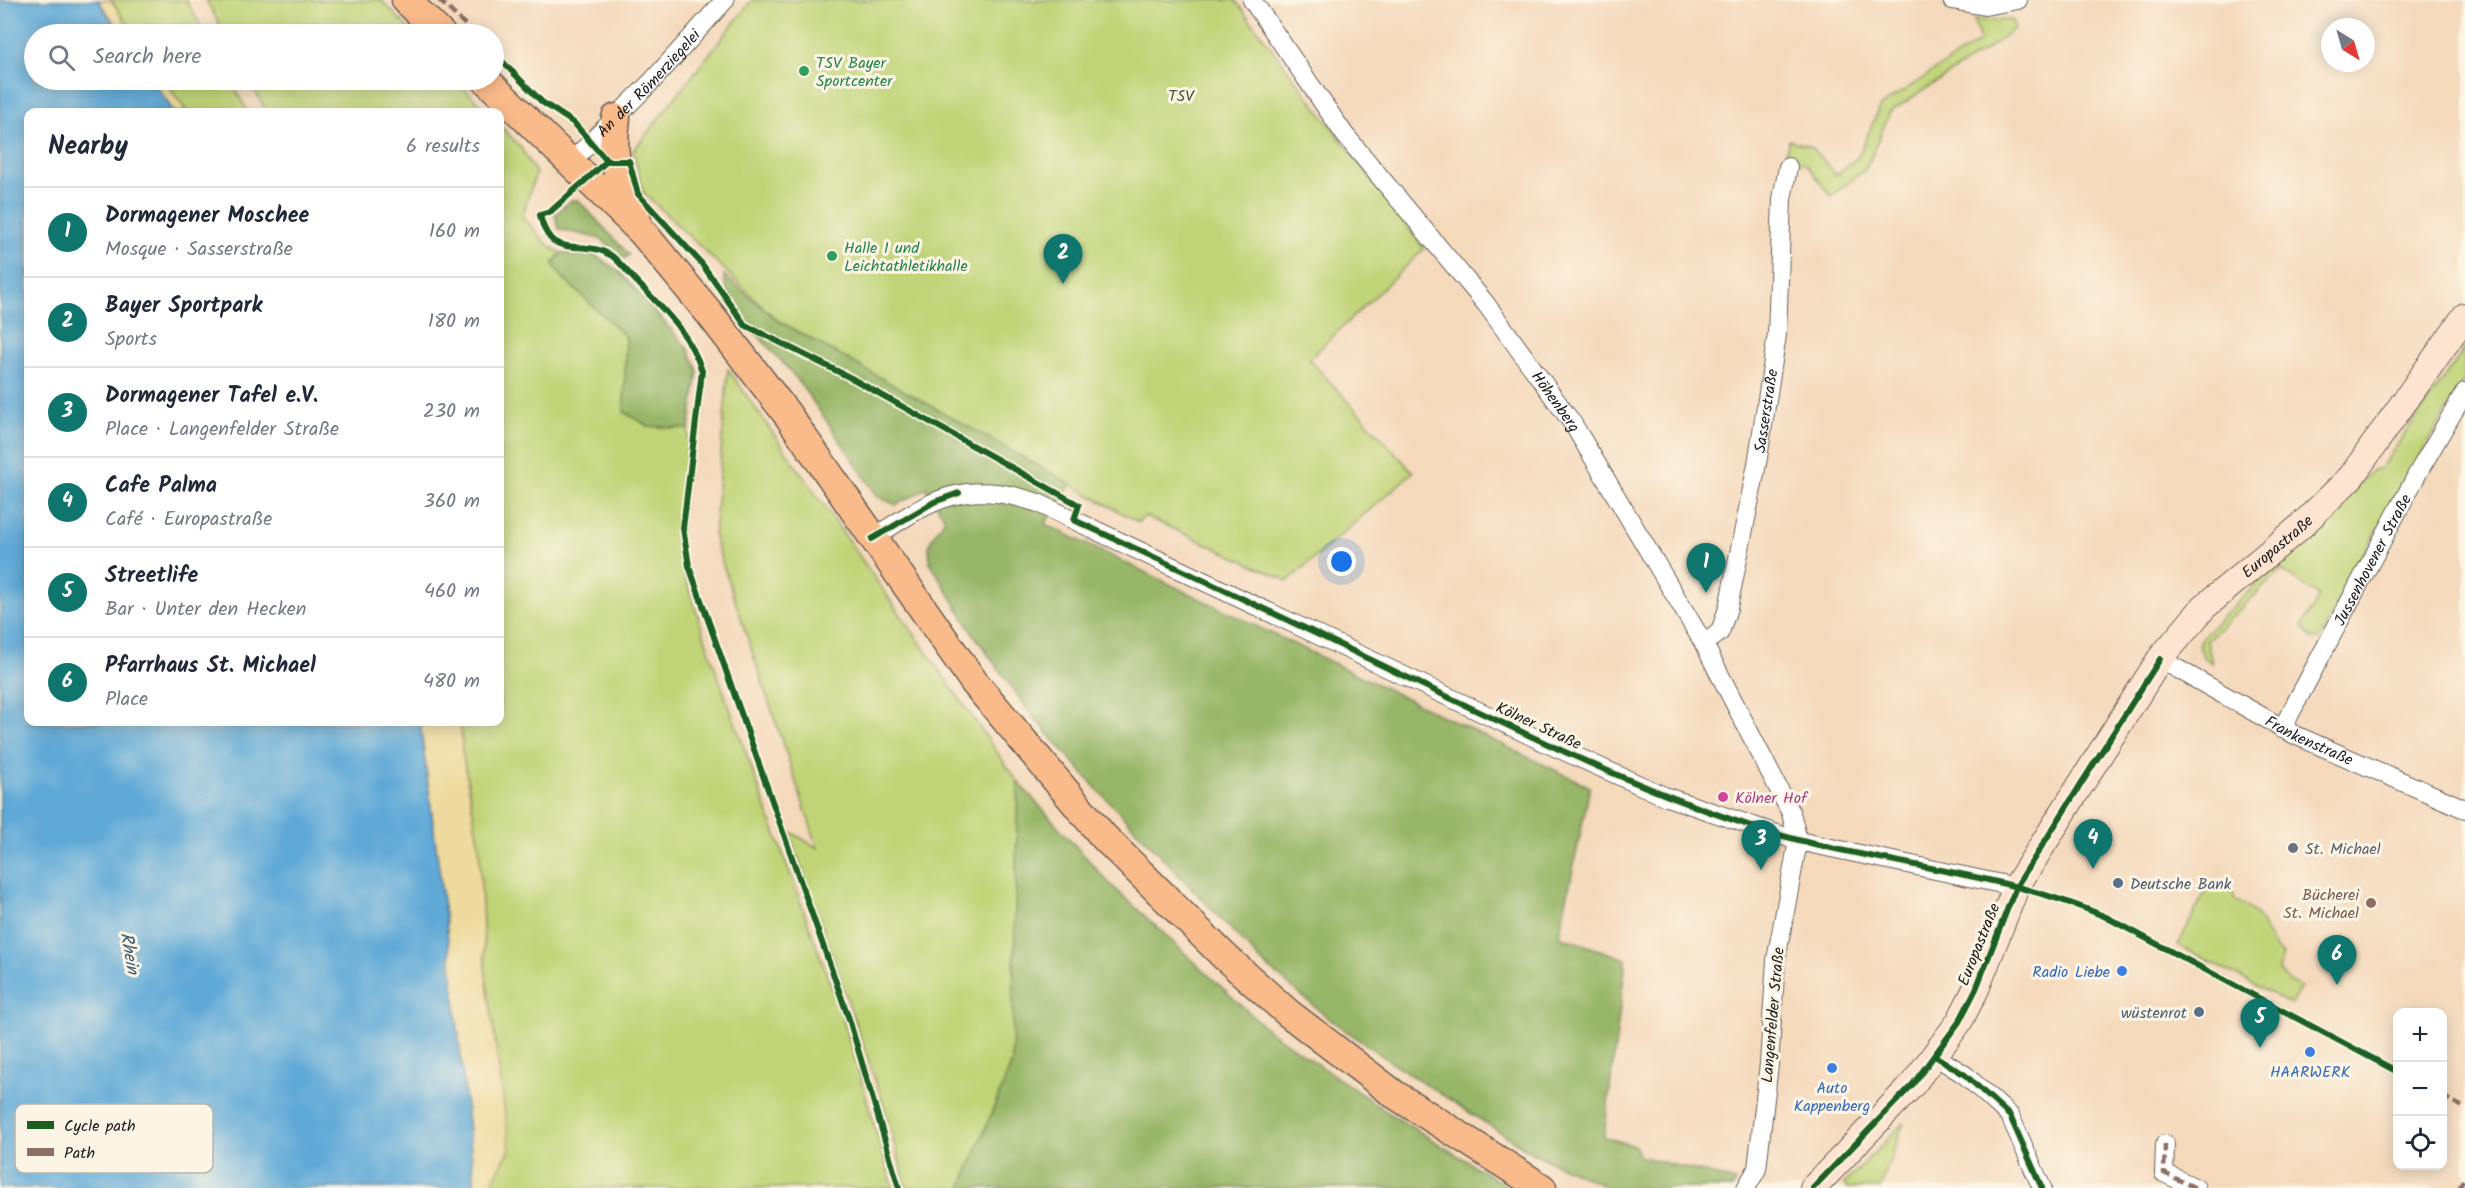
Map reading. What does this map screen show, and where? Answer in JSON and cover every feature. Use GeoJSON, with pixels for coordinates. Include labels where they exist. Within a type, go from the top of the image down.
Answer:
{"type":"FeatureCollection","features":[{"type":"Feature","properties":{"kind":"main road"},"geometry":{"type":"LineString","coordinates":[[406,0],[431,24]]}},
{"type":"Feature","properties":{"kind":"main road"},"geometry":{"type":"LineString","coordinates":[[497,90],[643,233],[787,414],[974,682],[1103,836],[1224,956],[1288,1013],[1394,1094],[1542,1188]]}},
{"type":"Feature","properties":{"kind":"main road"},"geometry":{"type":"LineString","coordinates":[[616,118],[613,140],[615,168],[643,233]]}},
{"type":"Feature","properties":{"kind":"main road","name":"Europastraße"},"geometry":{"type":"LineString","coordinates":[[1813,1188],[1913,1084],[1959,1022],[1976,989],[2016,887],[2160,659],[2204,607],[2300,527],[2350,477],[2465,316]]}},
{"type":"Feature","properties":{"kind":"street","name":"An der Römerziegelei"},"geometry":{"type":"LineString","coordinates":[[570,163],[616,118],[725,0]]}},
{"type":"Feature","properties":{"kind":"street","name":"Höhenberg"},"geometry":{"type":"LineString","coordinates":[[1252,0],[1345,135],[1486,304],[1573,424],[1704,644],[1781,789],[1798,841]]}},
{"type":"Feature","properties":{"kind":"street"},"geometry":{"type":"LineString","coordinates":[[1952,0],[1985,6],[2018,0]]}},
{"type":"Feature","properties":{"kind":"street","name":"Sasserstraße"},"geometry":{"type":"LineString","coordinates":[[1704,644],[1720,632],[1728,608],[1757,464],[1777,335],[1782,199],[1788,167]]}},
{"type":"Feature","properties":{"kind":"street","name":"Jussenhovener Straße"},"geometry":{"type":"LineString","coordinates":[[2282,729],[2420,469],[2465,392]]}},
{"type":"Feature","properties":{"kind":"street","name":"Kölner Straße"},"geometry":{"type":"LineString","coordinates":[[872,538],[934,502],[959,493],[981,490],[1007,493],[1028,500],[1664,796],[1798,841],[2016,887]]}},
{"type":"Feature","properties":{"kind":"street","name":"Frankenstraße"},"geometry":{"type":"LineString","coordinates":[[2160,659],[2282,729],[2333,754],[2465,809]]}},
{"type":"Feature","properties":{"kind":"street","name":"Langenfelder Straße"},"geometry":{"type":"LineString","coordinates":[[1746,1188],[1757,1169],[1769,1064],[1776,960],[1798,841]]}},
{"type":"Feature","properties":{"kind":"street"},"geometry":{"type":"LineString","coordinates":[[1935,1056],[1965,1075],[2010,1116],[2042,1188]]}},
{"type":"Feature","properties":{"kind":"street"},"geometry":{"type":"LineString","coordinates":[[2165,1143],[2164,1173],[2196,1188]]}},
{"type":"Feature","properties":{"kind":"green space"},"geometry":{"type":"Polygon","coordinates":[[[111,0],[186,0],[199,24],[127,24],[111,0]]]}},
{"type":"Feature","properties":{"kind":"green space"},"geometry":{"type":"Polygon","coordinates":[[[206,0],[381,0],[404,24],[219,24],[206,0]]]}},
{"type":"Feature","properties":{"kind":"green space","name":"TSV"},"geometry":{"type":"Polygon","coordinates":[[[752,0],[1235,0],[1424,249],[1309,359],[1413,472],[1288,581],[1145,516],[1138,522],[777,320],[643,192],[633,151],[752,0]]]}},
{"type":"Feature","properties":{"kind":"green space"},"geometry":{"type":"Polygon","coordinates":[[[1974,20],[2012,20],[2015,28],[1989,48],[1890,112],[1866,169],[1831,196],[1806,164],[1801,162],[1793,168],[1783,164],[1789,140],[1812,147],[1836,175],[1858,157],[1880,106],[1980,41],[1974,20]]]}},
{"type":"Feature","properties":{"kind":"green space"},"geometry":{"type":"Polygon","coordinates":[[[171,90],[236,90],[246,108],[184,108],[171,90]]]}},
{"type":"Feature","properties":{"kind":"green space"},"geometry":{"type":"Polygon","coordinates":[[[255,90],[466,90],[484,108],[265,108],[255,90]]]}},
{"type":"Feature","properties":{"kind":"green space"},"geometry":{"type":"Polygon","coordinates":[[[504,129],[521,148],[536,173],[522,217],[548,245],[561,253],[553,264],[563,278],[626,337],[624,412],[648,426],[689,429],[678,556],[714,665],[842,1016],[893,1188],[489,1188],[497,1172],[496,1052],[485,967],[479,846],[462,750],[461,726],[504,726],[504,129]]]}},
{"type":"Feature","properties":{"kind":"green space"},"geometry":{"type":"Polygon","coordinates":[[[578,200],[629,255],[624,259],[601,239],[559,229],[555,215],[570,201],[578,200]]]}},
{"type":"Feature","properties":{"kind":"green space"},"geometry":{"type":"Polygon","coordinates":[[[561,253],[593,254],[619,271],[688,349],[698,371],[689,429],[648,426],[624,412],[626,337],[563,278],[553,264],[561,253]]]}},
{"type":"Feature","properties":{"kind":"green space"},"geometry":{"type":"Polygon","coordinates":[[[724,275],[777,320],[1071,484],[1045,524],[1590,787],[1559,936],[1626,959],[1604,1137],[1636,1146],[1639,1156],[1736,1181],[1733,1188],[1609,1188],[1534,1154],[1332,1021],[1265,965],[1096,788],[1031,714],[972,632],[930,562],[929,547],[932,538],[945,519],[927,488],[896,505],[878,497],[799,382],[743,317],[726,288],[724,275]]]}},
{"type":"Feature","properties":{"kind":"green space"},"geometry":{"type":"Polygon","coordinates":[[[2465,348],[2465,379],[2367,548],[2321,636],[2318,639],[2311,639],[2302,626],[2319,596],[2281,570],[2207,641],[2212,663],[2204,657],[2199,646],[2202,637],[2373,470],[2381,468],[2465,348]]]}},
{"type":"Feature","properties":{"kind":"green space"},"geometry":{"type":"Polygon","coordinates":[[[728,369],[1018,782],[1012,1063],[961,1188],[907,1188],[883,1103],[789,831],[818,848],[714,538],[728,369]]]}},
{"type":"Feature","properties":{"kind":"green space"},"geometry":{"type":"Polygon","coordinates":[[[1018,782],[1109,883],[1268,1030],[1389,1113],[1510,1188],[961,1188],[1012,1063],[1018,782]]]}},
{"type":"Feature","properties":{"kind":"green space"},"geometry":{"type":"Polygon","coordinates":[[[2213,887],[2232,889],[2235,900],[2253,912],[2270,941],[2283,954],[2278,970],[2289,981],[2301,987],[2291,1004],[2178,945],[2204,894],[2213,887]]]}},
{"type":"Feature","properties":{"kind":"green space"},"geometry":{"type":"Polygon","coordinates":[[[1904,1122],[1880,1188],[1847,1188],[1844,1184],[1904,1122]]]}},
{"type":"Feature","properties":{"kind":"sand"},"geometry":{"type":"Polygon","coordinates":[[[98,0],[111,0],[127,24],[115,24],[98,0]]]}},
{"type":"Feature","properties":{"kind":"sand"},"geometry":{"type":"Polygon","coordinates":[[[159,90],[171,90],[184,108],[171,108],[159,90]]]}},
{"type":"Feature","properties":{"kind":"sand"},"geometry":{"type":"Polygon","coordinates":[[[421,726],[461,726],[462,750],[479,846],[485,967],[510,1149],[489,1188],[475,1188],[450,955],[421,726]]]}},
{"type":"Feature","properties":{"kind":"water","name":"Rhein"},"geometry":{"type":"Polygon","coordinates":[[[0,0],[98,0],[114,24],[24,24],[24,90],[159,90],[171,108],[24,108],[24,726],[421,726],[450,955],[475,1188],[0,1188],[0,0]]]}},
{"type":"Feature","properties":{"kind":"marked path"},"geometry":{"type":"LineString","coordinates":[[439,0],[464,24]]}},
{"type":"Feature","properties":{"kind":"marked path"},"geometry":{"type":"LineString","coordinates":[[2447,1099],[2465,1108]]}},
{"type":"Feature","properties":{"kind":"marked path"},"geometry":{"type":"LineString","coordinates":[[2165,1144],[2164,1173],[2196,1188]]}},
{"type":"Feature","properties":{"kind":"marked path"},"geometry":{"type":"LineString","coordinates":[[2459,1188],[2465,1176]]}},
{"type":"Feature","properties":{"kind":"cycle path"},"geometry":{"type":"LineString","coordinates":[[504,63],[542,102],[574,123],[607,161]]}},
{"type":"Feature","properties":{"kind":"cycle path"},"geometry":{"type":"LineString","coordinates":[[899,1188],[849,1019],[689,566],[683,528],[702,371],[691,345],[675,323],[619,262],[600,251],[559,244],[545,230],[540,215],[550,212],[607,161],[629,161],[638,194],[702,264],[745,325],[853,379],[1079,505],[1074,520],[1529,735],[1614,774],[1701,808],[1789,838],[2018,887],[2062,900],[2106,917],[2393,1069]]}},
{"type":"Feature","properties":{"kind":"cycle path"},"geometry":{"type":"LineString","coordinates":[[872,539],[934,502],[959,493]]}},
{"type":"Feature","properties":{"kind":"cycle path"},"geometry":{"type":"LineString","coordinates":[[1813,1188],[1913,1084],[1959,1022],[1976,989],[2016,887],[2160,659]]}},
{"type":"Feature","properties":{"kind":"cycle path"},"geometry":{"type":"LineString","coordinates":[[1935,1056],[1965,1075],[2010,1116],[2042,1188]]}},
{"type":"Feature","properties":{"kind":"place","name":"TSV Bayer Sportcenter"},"geometry":{"type":"Point","coordinates":[804,71]}},
{"type":"Feature","properties":{"kind":"place","name":"Halle 1 und Leichtathletikhalle"},"geometry":{"type":"Point","coordinates":[832,256]}},
{"type":"Feature","properties":{"kind":"place","name":"Bayer Sportpark"},"geometry":{"type":"Point","coordinates":[1063,284]}},
{"type":"Feature","properties":{"kind":"place","name":"Dormagener Moschee"},"geometry":{"type":"Point","coordinates":[1706,593]}},
{"type":"Feature","properties":{"kind":"place","name":"Kölner Hof"},"geometry":{"type":"Point","coordinates":[1723,797]}},
{"type":"Feature","properties":{"kind":"place","name":"St. Michael"},"geometry":{"type":"Point","coordinates":[2293,848]}},
{"type":"Feature","properties":{"kind":"place","name":"Cafe Palma"},"geometry":{"type":"Point","coordinates":[2093,869]}},
{"type":"Feature","properties":{"kind":"place","name":"Dormagener Tafel e.V."},"geometry":{"type":"Point","coordinates":[1761,870]}},
{"type":"Feature","properties":{"kind":"place","name":"Deutsche Bank"},"geometry":{"type":"Point","coordinates":[2118,883]}},
{"type":"Feature","properties":{"kind":"place","name":"Bücherei St. Michael"},"geometry":{"type":"Point","coordinates":[2371,903]}},
{"type":"Feature","properties":{"kind":"place","name":"Radio Liebe"},"geometry":{"type":"Point","coordinates":[2122,971]}},
{"type":"Feature","properties":{"kind":"place","name":"Pfarrhaus St. Michael"},"geometry":{"type":"Point","coordinates":[2337,985]}},
{"type":"Feature","properties":{"kind":"place","name":"wüstenrot"},"geometry":{"type":"Point","coordinates":[2199,1012]}},
{"type":"Feature","properties":{"kind":"place","name":"Streetlife"},"geometry":{"type":"Point","coordinates":[2260,1048]}},
{"type":"Feature","properties":{"kind":"place","name":"HAARWERK"},"geometry":{"type":"Point","coordinates":[2310,1052]}},
{"type":"Feature","properties":{"kind":"place","name":"Auto Kappenberg"},"geometry":{"type":"Point","coordinates":[1832,1068]}}]}
